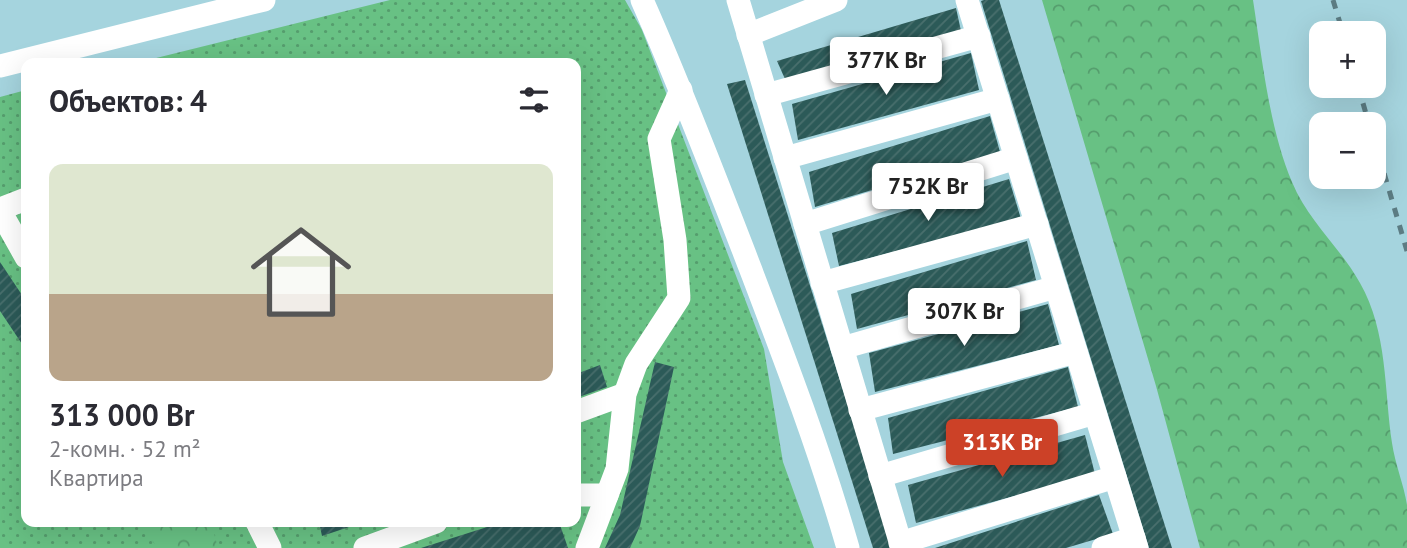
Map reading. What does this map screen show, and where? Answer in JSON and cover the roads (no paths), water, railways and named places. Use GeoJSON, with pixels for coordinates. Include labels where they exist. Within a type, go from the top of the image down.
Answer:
{"type":"FeatureCollection","features":[{"type":"Feature","properties":{"kind":"street"},"geometry":{"type":"LineString","coordinates":[[55,58],[78,55],[264,0]]}},
{"type":"Feature","properties":{"kind":"street"},"geometry":{"type":"LineString","coordinates":[[642,0],[681,90],[787,365],[832,492],[848,548]]}},
{"type":"Feature","properties":{"kind":"street"},"geometry":{"type":"LineString","coordinates":[[738,0],[901,546],[1115,477]]}},
{"type":"Feature","properties":{"kind":"street"},"geometry":{"type":"LineString","coordinates":[[748,36],[836,0]]}},
{"type":"Feature","properties":{"kind":"street"},"geometry":{"type":"LineString","coordinates":[[967,0],[1135,543],[1103,548]]}},
{"type":"Feature","properties":{"kind":"street"},"geometry":{"type":"LineString","coordinates":[[766,94],[979,36]]}},
{"type":"Feature","properties":{"kind":"street"},"geometry":{"type":"LineString","coordinates":[[0,65],[21,62]]}},
{"type":"Feature","properties":{"kind":"street"},"geometry":{"type":"LineString","coordinates":[[587,548],[617,469],[625,394],[636,364],[679,298],[675,240],[659,139],[681,90]]}},
{"type":"Feature","properties":{"kind":"street"},"geometry":{"type":"LineString","coordinates":[[785,158],[998,99]]}},
{"type":"Feature","properties":{"kind":"street"},"geometry":{"type":"LineString","coordinates":[[805,224],[1016,158]]}},
{"type":"Feature","properties":{"kind":"street"},"geometry":{"type":"LineString","coordinates":[[21,201],[0,210],[21,248]]}},
{"type":"Feature","properties":{"kind":"street"},"geometry":{"type":"LineString","coordinates":[[822,283],[1037,224]]}},
{"type":"Feature","properties":{"kind":"street"},"geometry":{"type":"LineString","coordinates":[[842,348],[1056,287]]}},
{"type":"Feature","properties":{"kind":"street"},"geometry":{"type":"LineString","coordinates":[[860,410],[1076,352]]}},
{"type":"Feature","properties":{"kind":"street"},"geometry":{"type":"LineString","coordinates":[[581,410],[625,394]]}},
{"type":"Feature","properties":{"kind":"street"},"geometry":{"type":"LineString","coordinates":[[880,476],[1095,413]]}},
{"type":"Feature","properties":{"kind":"street"},"geometry":{"type":"LineString","coordinates":[[581,495],[607,495]]}},
{"type":"Feature","properties":{"kind":"street"},"geometry":{"type":"LineString","coordinates":[[263,527],[270,548]]}},
{"type":"Feature","properties":{"kind":"street"},"geometry":{"type":"LineString","coordinates":[[365,548],[422,527]]}},
{"type":"Feature","properties":{"kind":"railway"},"geometry":{"type":"LineString","coordinates":[[1333,0],[1339,21]]}},
{"type":"Feature","properties":{"kind":"railway"},"geometry":{"type":"LineString","coordinates":[[1361,98],[1366,112]]}},
{"type":"Feature","properties":{"kind":"railway"},"geometry":{"type":"LineString","coordinates":[[1386,180],[1407,251]]}}]}
